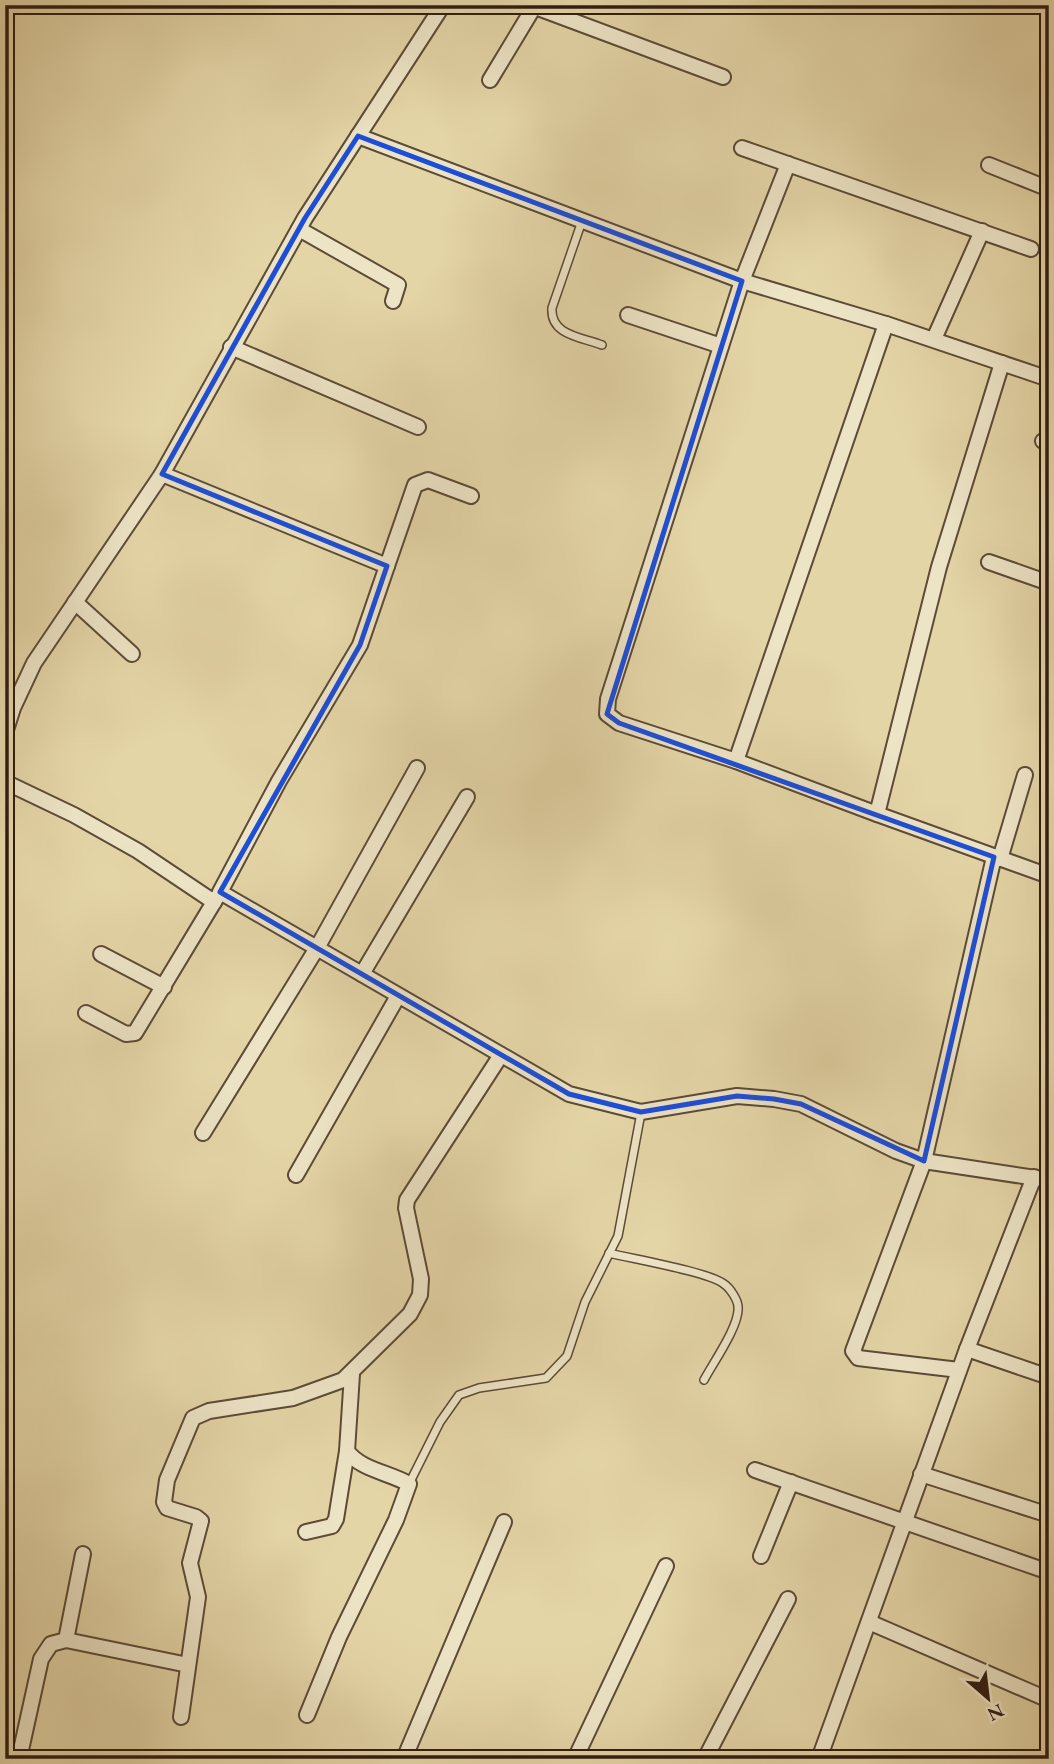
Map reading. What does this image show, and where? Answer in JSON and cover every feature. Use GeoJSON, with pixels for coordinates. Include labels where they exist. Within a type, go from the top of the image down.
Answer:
{"type":"FeatureCollection","features":[{"type":"Feature","properties":{"kind":"street"},"geometry":{"type":"LineString","coordinates":[[5,733],[13,708],[34,663],[75,601],[110,555],[162,474],[299,229],[443,5]]}},
{"type":"Feature","properties":{"kind":"street"},"geometry":{"type":"LineString","coordinates":[[490,80],[532,6],[723,77]]}},
{"type":"Feature","properties":{"kind":"street"},"geometry":{"type":"LineString","coordinates":[[358,136],[742,281],[934,339],[1049,379]]}},
{"type":"Feature","properties":{"kind":"street"},"geometry":{"type":"LineString","coordinates":[[742,148],[1031,249]]}},
{"type":"Feature","properties":{"kind":"street"},"geometry":{"type":"LineString","coordinates":[[788,164],[742,281],[608,699],[607,714],[619,723],[736,761],[1049,876]]}},
{"type":"Feature","properties":{"kind":"street"},"geometry":{"type":"LineString","coordinates":[[989,165],[1049,189]]}},
{"type":"Feature","properties":{"kind":"street"},"geometry":{"type":"LineString","coordinates":[[299,229],[398,285],[393,301]]}},
{"type":"Feature","properties":{"kind":"street"},"geometry":{"type":"LineString","coordinates":[[934,339],[982,231]]}},
{"type":"Feature","properties":{"kind":"street"},"geometry":{"type":"LineString","coordinates":[[628,315],[721,346]]}},
{"type":"Feature","properties":{"kind":"street"},"geometry":{"type":"LineString","coordinates":[[736,761],[886,324]]}},
{"type":"Feature","properties":{"kind":"street"},"geometry":{"type":"LineString","coordinates":[[231,347],[418,427]]}},
{"type":"Feature","properties":{"kind":"street"},"geometry":{"type":"LineString","coordinates":[[877,814],[939,566],[1002,363]]}},
{"type":"Feature","properties":{"kind":"street"},"geometry":{"type":"LineString","coordinates":[[162,474],[387,566]]}},
{"type":"Feature","properties":{"kind":"street"},"geometry":{"type":"LineString","coordinates":[[86,1013],[132,1035],[164,987],[217,897],[279,780],[360,645],[415,485],[428,480],[471,496]]}},
{"type":"Feature","properties":{"kind":"street"},"geometry":{"type":"LineString","coordinates":[[989,562],[1049,583]]}},
{"type":"Feature","properties":{"kind":"street"},"geometry":{"type":"LineString","coordinates":[[75,601],[132,654]]}},
{"type":"Feature","properties":{"kind":"street"},"geometry":{"type":"LineString","coordinates":[[203,1133],[317,948],[417,768]]}},
{"type":"Feature","properties":{"kind":"street"},"geometry":{"type":"LineString","coordinates":[[959,1370],[859,1358],[853,1356],[853,1351],[924,1161],[997,858],[1025,775]]}},
{"type":"Feature","properties":{"kind":"street"},"geometry":{"type":"LineString","coordinates":[[5,782],[74,815],[217,897],[317,948],[569,1094],[641,1112],[737,1096],[774,1099],[801,1104],[897,1152],[924,1161],[1041,1178],[967,1349],[819,1759]]}},
{"type":"Feature","properties":{"kind":"street"},"geometry":{"type":"LineString","coordinates":[[362,974],[467,797]]}},
{"type":"Feature","properties":{"kind":"street"},"geometry":{"type":"LineString","coordinates":[[101,954],[164,987]]}},
{"type":"Feature","properties":{"kind":"street"},"geometry":{"type":"LineString","coordinates":[[296,1175],[398,996]]}},
{"type":"Feature","properties":{"kind":"street"},"geometry":{"type":"LineString","coordinates":[[181,1717],[198,1597],[190,1563],[201,1521],[167,1508],[164,1502],[167,1480],[193,1418],[209,1411],[293,1398],[323,1389],[352,1374],[417,1304],[421,1279],[406,1208],[407,1200],[501,1055]]}},
{"type":"Feature","properties":{"kind":"street"},"geometry":{"type":"LineString","coordinates":[[967,1349],[1049,1377]]}},
{"type":"Feature","properties":{"kind":"street"},"geometry":{"type":"LineString","coordinates":[[306,1532],[332,1526],[336,1519],[347,1451],[352,1374]]}},
{"type":"Feature","properties":{"kind":"street"},"geometry":{"type":"LineString","coordinates":[[307,1714],[339,1637],[396,1520],[409,1484],[393,1475],[359,1464],[347,1451]]}},
{"type":"Feature","properties":{"kind":"street"},"geometry":{"type":"LineString","coordinates":[[755,1470],[904,1524],[1049,1572]]}},
{"type":"Feature","properties":{"kind":"street"},"geometry":{"type":"LineString","coordinates":[[920,1474],[1049,1515]]}},
{"type":"Feature","properties":{"kind":"street"},"geometry":{"type":"LineString","coordinates":[[761,1556],[791,1482]]}},
{"type":"Feature","properties":{"kind":"street"},"geometry":{"type":"LineString","coordinates":[[404,1759],[504,1522]]}},
{"type":"Feature","properties":{"kind":"street"},"geometry":{"type":"LineString","coordinates":[[66,1640],[83,1554]]}},
{"type":"Feature","properties":{"kind":"street"},"geometry":{"type":"LineString","coordinates":[[575,1759],[666,1566]]}},
{"type":"Feature","properties":{"kind":"street"},"geometry":{"type":"LineString","coordinates":[[711,1757],[788,1599]]}},
{"type":"Feature","properties":{"kind":"street"},"geometry":{"type":"LineString","coordinates":[[869,1622],[1049,1699]]}},
{"type":"Feature","properties":{"kind":"street"},"geometry":{"type":"LineString","coordinates":[[19,1759],[41,1659],[51,1644],[66,1640],[188,1665]]}},
{"type":"Feature","properties":{"kind":"lane"},"geometry":{"type":"LineString","coordinates":[[582,221],[552,308],[551,320],[558,329],[602,345]]}},
{"type":"Feature","properties":{"kind":"lane"},"geometry":{"type":"LineString","coordinates":[[409,1484],[440,1422],[459,1395],[479,1388],[534,1382],[547,1378],[558,1367],[574,1341],[585,1302],[618,1236],[641,1112]]}},
{"type":"Feature","properties":{"kind":"lane"},"geometry":{"type":"LineString","coordinates":[[609,1253],[698,1274],[724,1283],[732,1293],[738,1305],[736,1321],[704,1380]]}},
{"type":"Feature","properties":{"kind":"highlighted area"},"geometry":{"type":"Polygon","coordinates":[[[358,136],[742,281],[607,714],[619,723],[994,857],[924,1161],[801,1104],[737,1096],[641,1112],[569,1094],[220,892],[360,645],[387,566],[162,474],[305,218],[358,136]]]}}]}
